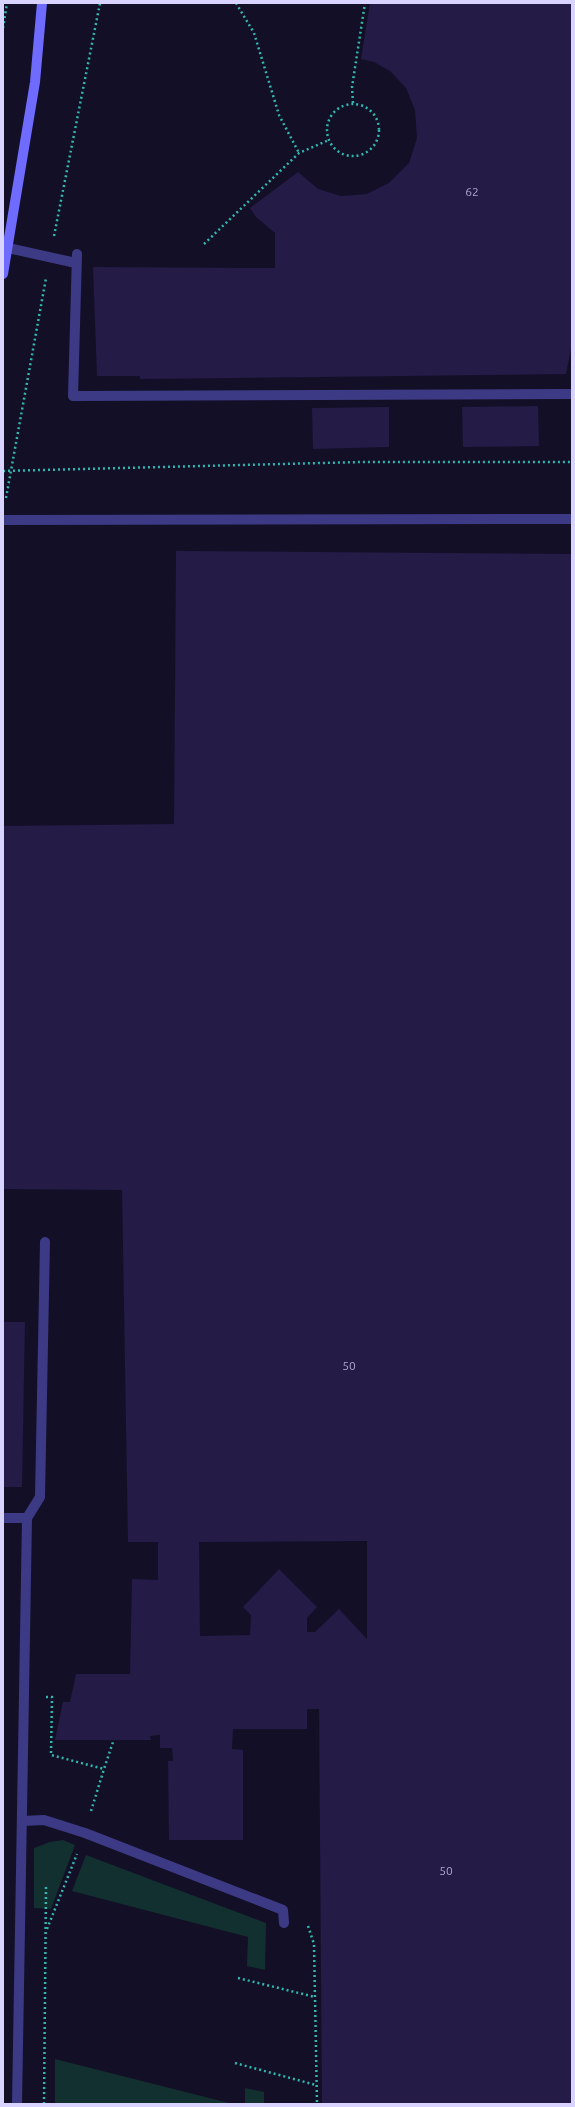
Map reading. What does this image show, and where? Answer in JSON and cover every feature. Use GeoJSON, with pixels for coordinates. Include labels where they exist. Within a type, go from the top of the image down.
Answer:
{"type":"FeatureCollection","features":[{"type":"Feature","properties":{"kind":"street"},"geometry":{"type":"LineString","coordinates":[[3,274],[35,82],[42,3]]}},
{"type":"Feature","properties":{"kind":"lane"},"geometry":{"type":"LineString","coordinates":[[8,248],[77,259],[73,396],[572,394]]}},
{"type":"Feature","properties":{"kind":"lane"},"geometry":{"type":"LineString","coordinates":[[3,520],[572,519]]}},
{"type":"Feature","properties":{"kind":"lane"},"geometry":{"type":"LineString","coordinates":[[17,2104],[27,1518],[40,1497],[45,1242]]}},
{"type":"Feature","properties":{"kind":"lane"},"geometry":{"type":"LineString","coordinates":[[3,1518],[27,1518]]}},
{"type":"Feature","properties":{"kind":"lane"},"geometry":{"type":"LineString","coordinates":[[22,1821],[44,1820],[84,1833],[283,1910],[284,1923]]}},
{"type":"Feature","properties":{"kind":"path"},"geometry":{"type":"LineString","coordinates":[[3,28],[7,3]]}},
{"type":"Feature","properties":{"kind":"path"},"geometry":{"type":"LineString","coordinates":[[236,3],[254,33],[279,115],[299,153]]}},
{"type":"Feature","properties":{"kind":"path"},"geometry":{"type":"LineString","coordinates":[[353,103],[352,87],[365,3]]}},
{"type":"Feature","properties":{"kind":"path"},"geometry":{"type":"LineString","coordinates":[[353,103],[363,106],[370,110],[377,122],[379,132],[374,145],[358,155],[349,156],[334,149],[329,140],[326,130],[331,115],[341,106],[353,103]]}},
{"type":"Feature","properties":{"kind":"path"},"geometry":{"type":"LineString","coordinates":[[204,244],[299,153],[329,140]]}},
{"type":"Feature","properties":{"kind":"path"},"geometry":{"type":"LineString","coordinates":[[3,471],[360,462],[572,462]]}},
{"type":"Feature","properties":{"kind":"path"},"geometry":{"type":"LineString","coordinates":[[44,1697],[52,1697],[51,1755],[104,1769]]}},
{"type":"Feature","properties":{"kind":"path"},"geometry":{"type":"LineString","coordinates":[[46,1931],[84,1833],[113,1742]]}},
{"type":"Feature","properties":{"kind":"path"},"geometry":{"type":"LineString","coordinates":[[314,1944],[316,2104]]}},
{"type":"Feature","properties":{"kind":"path"},"geometry":{"type":"LineString","coordinates":[[238,1978],[315,1997]]}},
{"type":"Feature","properties":{"kind":"path"},"geometry":{"type":"LineString","coordinates":[[235,2062],[316,2085]]}},
{"type":"Feature","properties":{"kind":"green space"},"geometry":{"type":"Polygon","coordinates":[[[63,1840],[75,1845],[51,1909],[34,1908],[34,1848],[50,1842],[63,1840]]]}},
{"type":"Feature","properties":{"kind":"green space"},"geometry":{"type":"Polygon","coordinates":[[[86,1855],[266,1923],[265,1970],[247,1966],[248,1937],[72,1891],[86,1855]]]}},
{"type":"Feature","properties":{"kind":"green space"},"geometry":{"type":"Polygon","coordinates":[[[55,2059],[233,2104],[55,2104],[55,2059]]]}},
{"type":"Feature","properties":{"kind":"green space"},"geometry":{"type":"Polygon","coordinates":[[[245,2088],[264,2092],[264,2104],[245,2104],[245,2088]]]}},
{"type":"Feature","properties":{"kind":"building"},"geometry":{"type":"Polygon","coordinates":[[[370,3],[572,3],[572,344],[566,374],[140,379],[140,376],[97,376],[93,267],[275,268],[275,233],[256,217],[250,208],[298,172],[318,189],[341,196],[367,194],[389,183],[409,163],[417,138],[415,110],[406,88],[390,71],[374,62],[361,59],[370,3]]]}},
{"type":"Feature","properties":{"kind":"building"},"geometry":{"type":"Polygon","coordinates":[[[538,406],[539,446],[463,447],[462,407],[538,406]]]}},
{"type":"Feature","properties":{"kind":"building"},"geometry":{"type":"Polygon","coordinates":[[[389,407],[389,447],[313,449],[312,408],[389,407]]]}},
{"type":"Feature","properties":{"kind":"building"},"geometry":{"type":"Polygon","coordinates":[[[176,551],[572,554],[572,2104],[322,2104],[319,1709],[307,1709],[307,1729],[233,1729],[232,1749],[243,1750],[243,1840],[169,1840],[168,1761],[173,1761],[172,1748],[160,1748],[160,1735],[150,1736],[151,1740],[55,1740],[63,1702],[70,1702],[76,1674],[130,1674],[132,1579],[158,1580],[158,1542],[128,1542],[122,1190],[3,1189],[3,826],[174,824],[176,551]],[[367,1541],[199,1542],[200,1636],[250,1635],[251,1615],[243,1607],[279,1569],[317,1607],[307,1618],[307,1632],[315,1632],[339,1609],[367,1639],[367,1541]]]}},
{"type":"Feature","properties":{"kind":"building"},"geometry":{"type":"Polygon","coordinates":[[[3,1322],[25,1322],[22,1487],[3,1487],[3,1322]]]}}]}
